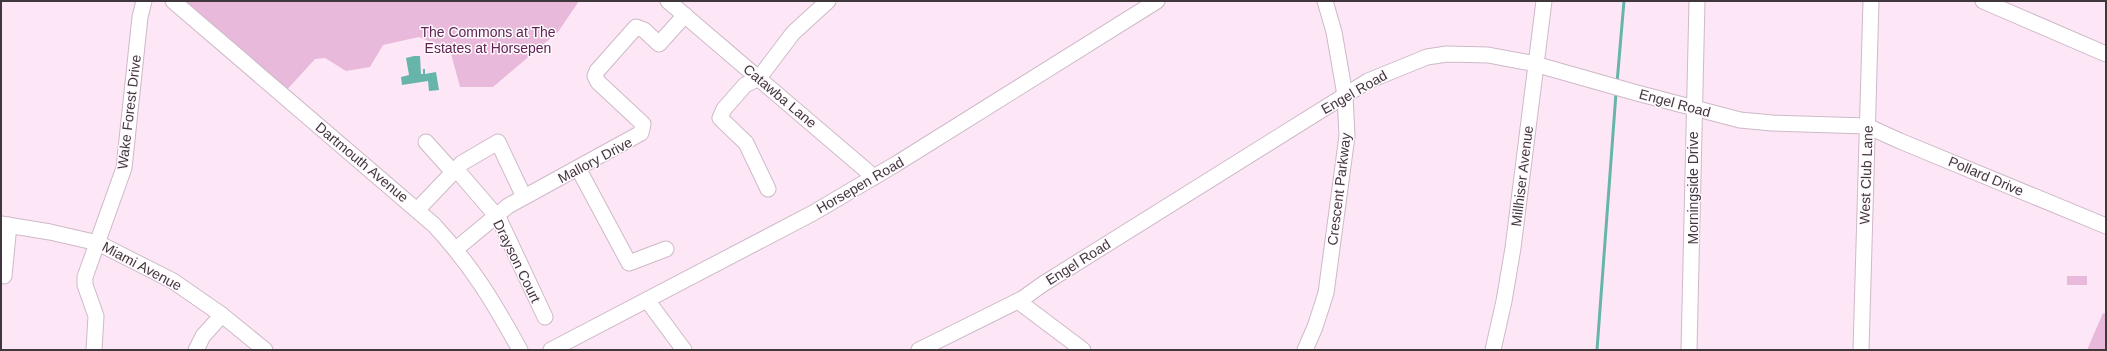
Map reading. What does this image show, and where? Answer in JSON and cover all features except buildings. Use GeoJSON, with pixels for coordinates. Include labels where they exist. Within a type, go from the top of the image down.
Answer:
{"type":"FeatureCollection","features":[{"type":"Feature","properties":{"kind":"street","name":"Wake Forest Drive"},"geometry":{"type":"LineString","coordinates":[[94,350],[96,316],[85,285],[86,269],[98,243],[124,168],[140,17],[144,1]]}},
{"type":"Feature","properties":{"kind":"street","name":"Dartmouth Avenue"},"geometry":{"type":"LineString","coordinates":[[173,1],[418,210],[456,249],[484,286],[520,350]]}},
{"type":"Feature","properties":{"kind":"street"},"geometry":{"type":"LineString","coordinates":[[668,1],[685,15]]}},
{"type":"Feature","properties":{"kind":"street"},"geometry":{"type":"LineString","coordinates":[[768,189],[746,143],[720,118],[724,109],[745,85],[759,78],[793,33],[828,1]]}},
{"type":"Feature","properties":{"kind":"street","name":"Horsepen Road"},"geometry":{"type":"LineString","coordinates":[[551,350],[767,238],[874,178],[1157,1]]}},
{"type":"Feature","properties":{"kind":"street","name":"Crescent Parkway"},"geometry":{"type":"LineString","coordinates":[[1304,350],[1315,327],[1326,293],[1347,136],[1345,96],[1334,32],[1325,1]]}},
{"type":"Feature","properties":{"kind":"street","name":"Millhiser Avenue"},"geometry":{"type":"LineString","coordinates":[[1493,350],[1504,302],[1513,248],[1544,1]]}},
{"type":"Feature","properties":{"kind":"street","name":"Morningside Drive"},"geometry":{"type":"LineString","coordinates":[[1689,350],[1697,1]]}},
{"type":"Feature","properties":{"kind":"street","name":"West Club Lane"},"geometry":{"type":"LineString","coordinates":[[1861,350],[1871,1]]}},
{"type":"Feature","properties":{"kind":"street"},"geometry":{"type":"LineString","coordinates":[[1983,1],[2106,54]]}},
{"type":"Feature","properties":{"kind":"street","name":"Catawba Lane"},"geometry":{"type":"LineString","coordinates":[[685,15],[874,178]]}},
{"type":"Feature","properties":{"kind":"street","name":"Mallory Drive"},"geometry":{"type":"LineString","coordinates":[[456,249],[495,216],[524,197],[637,137],[641,133],[643,124],[598,82],[595,76],[597,71],[636,27],[644,30],[659,44],[685,15]]}},
{"type":"Feature","properties":{"kind":"street","name":"Engel Road"},"geometry":{"type":"LineString","coordinates":[[919,350],[1018,301],[1368,81],[1407,64],[1433,56],[1447,54],[1488,55],[1536,64],[1625,90],[1740,120],[1772,123],[1867,126]]}},
{"type":"Feature","properties":{"kind":"street","name":"Pollard Drive"},"geometry":{"type":"LineString","coordinates":[[1867,126],[2106,226]]}},
{"type":"Feature","properties":{"kind":"street","name":"Drayson Court"},"geometry":{"type":"LineString","coordinates":[[426,142],[455,171],[495,216],[545,317]]}},
{"type":"Feature","properties":{"kind":"street"},"geometry":{"type":"LineString","coordinates":[[418,210],[466,160],[498,142],[524,197]]}},
{"type":"Feature","properties":{"kind":"street"},"geometry":{"type":"LineString","coordinates":[[578,168],[629,263],[666,249]]}},
{"type":"Feature","properties":{"kind":"street","name":"Miami Avenue"},"geometry":{"type":"LineString","coordinates":[[5,224],[98,243],[173,281],[222,315],[265,350]]}},
{"type":"Feature","properties":{"kind":"street"},"geometry":{"type":"LineString","coordinates":[[1,276],[4,276],[5,224]]}},
{"type":"Feature","properties":{"kind":"street"},"geometry":{"type":"LineString","coordinates":[[647,300],[684,350]]}},
{"type":"Feature","properties":{"kind":"street"},"geometry":{"type":"LineString","coordinates":[[1018,301],[1083,350]]}},
{"type":"Feature","properties":{"kind":"street"},"geometry":{"type":"LineString","coordinates":[[196,350],[203,336],[222,315]]}},
{"type":"Feature","properties":{"kind":"green space","name":"The Commons at The Estates at Horsepen"},"geometry":{"type":"Polygon","coordinates":[[[175,1],[579,1],[558,32],[493,87],[460,87],[450,50],[419,37],[383,45],[370,67],[346,71],[325,58],[315,59],[283,94],[175,1]]]}},
{"type":"Feature","properties":{"kind":"green space"},"geometry":{"type":"Polygon","coordinates":[[[2067,276],[2087,276],[2087,285],[2067,285],[2067,276]]]}},
{"type":"Feature","properties":{"kind":"green space"},"geometry":{"type":"Polygon","coordinates":[[[2103,313],[2106,314],[2106,350],[2087,350],[2103,313]]]}},
{"type":"Feature","properties":{"kind":"shaded area"},"geometry":{"type":"Polygon","coordinates":[[[420,56],[421,74],[423,74],[423,69],[425,69],[425,74],[436,72],[439,90],[429,91],[428,81],[402,85],[401,77],[409,75],[406,58],[420,56]]]}},
{"type":"Feature","properties":{"kind":"waterway"},"geometry":{"type":"LineString","coordinates":[[1617,83],[1624,1]]}},
{"type":"Feature","properties":{"kind":"waterway"},"geometry":{"type":"LineString","coordinates":[[1597,350],[1616,93]]}}]}
